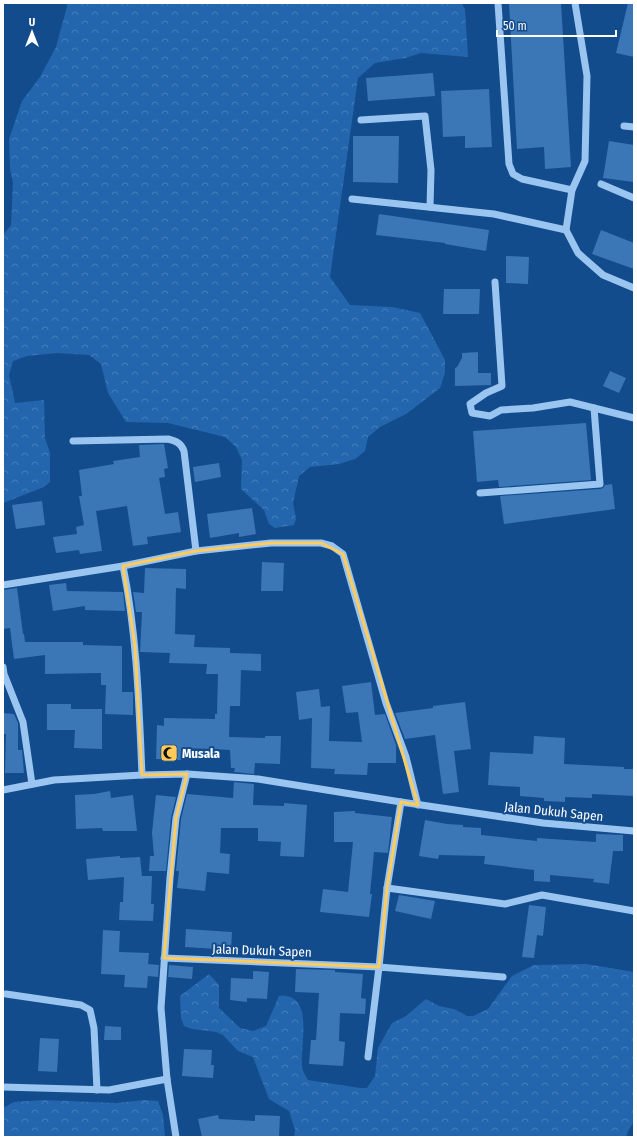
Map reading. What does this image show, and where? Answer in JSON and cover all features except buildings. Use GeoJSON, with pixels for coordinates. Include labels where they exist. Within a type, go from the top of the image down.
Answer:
{"type":"FeatureCollection","features":[{"type":"Feature","properties":{"kind":"street"},"geometry":{"type":"LineString","coordinates":[[498,3],[509,164],[513,174],[522,179],[572,190]]}},
{"type":"Feature","properties":{"kind":"street"},"geometry":{"type":"LineString","coordinates":[[575,3],[588,76],[585,161],[572,190],[566,230],[578,253],[603,275],[634,288]]}},
{"type":"Feature","properties":{"kind":"street"},"geometry":{"type":"LineString","coordinates":[[361,120],[426,116],[431,170],[430,207]]}},
{"type":"Feature","properties":{"kind":"street"},"geometry":{"type":"LineString","coordinates":[[624,126],[634,127]]}},
{"type":"Feature","properties":{"kind":"street"},"geometry":{"type":"LineString","coordinates":[[601,184],[634,198]]}},
{"type":"Feature","properties":{"kind":"street"},"geometry":{"type":"LineString","coordinates":[[352,199],[494,214],[566,230]]}},
{"type":"Feature","properties":{"kind":"street"},"geometry":{"type":"LineString","coordinates":[[495,282],[502,386],[486,393],[470,404],[472,413],[490,416],[501,410],[533,408],[570,402],[634,418]]}},
{"type":"Feature","properties":{"kind":"street"},"geometry":{"type":"LineString","coordinates":[[480,493],[600,484],[594,408]]}},
{"type":"Feature","properties":{"kind":"street"},"geometry":{"type":"LineString","coordinates":[[73,441],[168,439],[179,443],[182,446],[185,458],[196,551]]}},
{"type":"Feature","properties":{"kind":"street"},"geometry":{"type":"LineString","coordinates":[[3,585],[123,566],[196,551],[271,542],[321,542],[332,546],[343,554],[386,703],[406,757],[418,805]]}},
{"type":"Feature","properties":{"kind":"street"},"geometry":{"type":"LineString","coordinates":[[123,566],[135,646],[139,695],[142,775]]}},
{"type":"Feature","properties":{"kind":"street"},"geometry":{"type":"LineString","coordinates":[[3,667],[4,674],[23,722],[32,784]]}},
{"type":"Feature","properties":{"kind":"street"},"geometry":{"type":"LineString","coordinates":[[176,1137],[167,1079],[161,1008],[170,878],[176,818],[187,774]]}},
{"type":"Feature","properties":{"kind":"street","name":"Jalan Dukuh Sapen"},"geometry":{"type":"LineString","coordinates":[[3,790],[54,780],[187,774],[258,779],[418,805],[543,823],[634,831]]}},
{"type":"Feature","properties":{"kind":"street"},"geometry":{"type":"LineString","coordinates":[[368,1057],[387,888],[401,802]]}},
{"type":"Feature","properties":{"kind":"street"},"geometry":{"type":"LineString","coordinates":[[387,888],[505,904],[542,895],[634,910]]}},
{"type":"Feature","properties":{"kind":"street","name":"Jalan Dukuh Sapen"},"geometry":{"type":"LineString","coordinates":[[164,958],[379,967],[503,977]]}},
{"type":"Feature","properties":{"kind":"street"},"geometry":{"type":"LineString","coordinates":[[6,994],[81,1005],[90,1010],[94,1028],[97,1090]]}},
{"type":"Feature","properties":{"kind":"street"},"geometry":{"type":"LineString","coordinates":[[3,1088],[109,1090],[167,1079]]}},
{"type":"Feature","properties":{"kind":"highlighted area"},"geometry":{"type":"Polygon","coordinates":[[[271,543],[321,543],[343,554],[418,805],[401,802],[387,888],[379,967],[164,958],[176,818],[187,774],[142,775],[135,646],[123,566],[196,551],[271,543]]]}},
{"type":"Feature","properties":{"kind":"green space"},"geometry":{"type":"Polygon","coordinates":[[[68,3],[461,3],[465,9],[468,57],[421,53],[405,58],[375,63],[358,78],[330,277],[350,305],[392,307],[420,313],[445,360],[445,373],[440,388],[406,414],[380,427],[368,437],[365,451],[355,459],[339,464],[310,467],[299,476],[293,503],[296,519],[294,525],[275,528],[269,524],[264,510],[241,489],[242,460],[236,447],[225,437],[168,423],[126,422],[108,393],[101,364],[89,355],[57,353],[27,356],[13,361],[9,375],[15,403],[44,400],[45,438],[50,453],[50,482],[44,487],[3,503],[3,235],[11,225],[13,183],[10,169],[9,139],[22,101],[40,77],[56,47],[68,3]]]}},
{"type":"Feature","properties":{"kind":"green space"},"geometry":{"type":"Polygon","coordinates":[[[586,964],[634,972],[634,1121],[626,1137],[294,1137],[295,1130],[289,1111],[269,1099],[253,1057],[238,1051],[223,1035],[216,1032],[192,1029],[184,1026],[181,1018],[180,996],[209,974],[219,985],[219,1008],[240,1028],[253,1031],[266,1026],[279,996],[290,997],[298,1003],[302,1011],[302,1066],[303,1072],[308,1080],[367,1088],[375,1076],[378,1048],[392,1023],[406,1016],[426,999],[439,1006],[454,1009],[467,1016],[473,1016],[488,1009],[512,976],[534,965],[586,964]]]}},
{"type":"Feature","properties":{"kind":"green space"},"geometry":{"type":"Polygon","coordinates":[[[43,1100],[116,1103],[144,1100],[158,1101],[163,1115],[165,1137],[3,1137],[3,1108],[14,1102],[43,1100]]]}},
{"type":"Feature","properties":{"kind":"place","name":"Musala"},"geometry":{"type":"Point","coordinates":[169,753]}}]}
